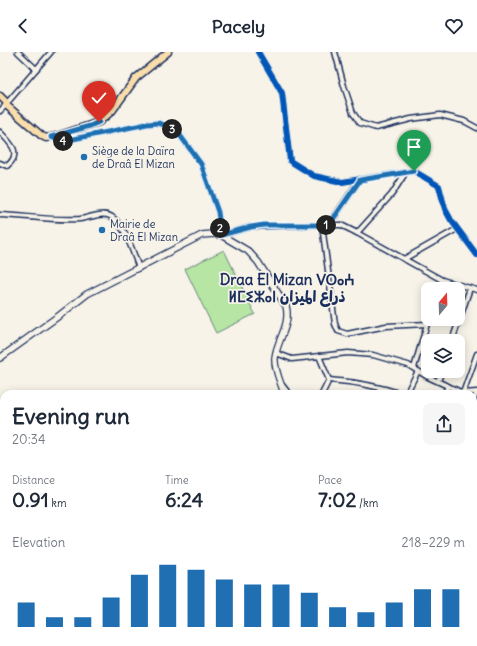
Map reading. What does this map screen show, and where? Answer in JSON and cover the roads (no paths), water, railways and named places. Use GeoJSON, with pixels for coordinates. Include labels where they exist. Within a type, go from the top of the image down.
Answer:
{"type":"FeatureCollection","features":[{"type":"Feature","properties":{"kind":"main road"},"geometry":{"type":"LineString","coordinates":[[0,96],[6,104],[42,136],[46,138],[51,137],[90,126],[106,117],[136,78],[168,52]]}},
{"type":"Feature","properties":{"kind":"main road"},"geometry":{"type":"LineString","coordinates":[[0,358],[87,294],[202,235],[213,234],[221,235],[248,251],[258,262],[286,306],[287,324],[276,353],[276,365],[283,390]]}},
{"type":"Feature","properties":{"kind":"street"},"geometry":{"type":"LineString","coordinates":[[18,52],[36,69]]}},
{"type":"Feature","properties":{"kind":"street"},"geometry":{"type":"LineString","coordinates":[[0,111],[51,52]]}},
{"type":"Feature","properties":{"kind":"street"},"geometry":{"type":"LineString","coordinates":[[258,52],[282,93],[290,160],[314,176],[342,182],[414,171],[439,186],[445,209],[457,229],[477,255]]}},
{"type":"Feature","properties":{"kind":"street"},"geometry":{"type":"LineString","coordinates":[[335,52],[353,112],[360,123],[376,128],[411,119],[440,115],[464,121],[477,128]]}},
{"type":"Feature","properties":{"kind":"street"},"geometry":{"type":"LineString","coordinates":[[51,137],[60,141],[147,124],[158,123],[168,126],[179,134],[201,164],[218,212],[221,235],[251,227],[340,225],[376,242],[404,260],[442,280],[477,290]]}},
{"type":"Feature","properties":{"kind":"street"},"geometry":{"type":"LineString","coordinates":[[0,132],[14,147],[14,158],[7,166],[0,163]]}},
{"type":"Feature","properties":{"kind":"street"},"geometry":{"type":"LineString","coordinates":[[357,232],[392,194],[406,172]]}},
{"type":"Feature","properties":{"kind":"street"},"geometry":{"type":"LineString","coordinates":[[329,225],[360,180]]}},
{"type":"Feature","properties":{"kind":"street"},"geometry":{"type":"LineString","coordinates":[[0,214],[74,219],[105,215],[111,216],[118,222],[126,236],[139,268]]}},
{"type":"Feature","properties":{"kind":"street"},"geometry":{"type":"LineString","coordinates":[[322,225],[334,324],[338,331],[347,334],[386,326],[421,322]]}},
{"type":"Feature","properties":{"kind":"street"},"geometry":{"type":"LineString","coordinates":[[404,260],[457,229]]}},
{"type":"Feature","properties":{"kind":"street"},"geometry":{"type":"LineString","coordinates":[[454,334],[470,288]]}},
{"type":"Feature","properties":{"kind":"street"},"geometry":{"type":"LineString","coordinates":[[408,390],[416,369],[427,326]]}},
{"type":"Feature","properties":{"kind":"street"},"geometry":{"type":"LineString","coordinates":[[276,353],[292,359],[348,353],[373,355],[408,365],[457,390]]}},
{"type":"Feature","properties":{"kind":"street"},"geometry":{"type":"LineString","coordinates":[[464,390],[477,354]]}},
{"type":"Feature","properties":{"kind":"street"},"geometry":{"type":"LineString","coordinates":[[319,356],[330,380]]}},
{"type":"Feature","properties":{"kind":"street"},"geometry":{"type":"LineString","coordinates":[[324,390],[330,380]]}},
{"type":"Feature","properties":{"kind":"street"},"geometry":{"type":"LineString","coordinates":[[330,380],[372,385],[389,390]]}},
{"type":"Feature","properties":{"kind":"street"},"geometry":{"type":"LineString","coordinates":[[280,383],[286,390]]}},
{"type":"Feature","properties":{"kind":"street"},"geometry":{"type":"LineString","coordinates":[[446,390],[448,386]]}},
{"type":"Feature","properties":{"kind":"place","name":"Siège de la Daïra de Draâ El Mizan"},"geometry":{"type":"Point","coordinates":[84,157]}},
{"type":"Feature","properties":{"kind":"place","name":"Mairie de Draâ El Mizan"},"geometry":{"type":"Point","coordinates":[102,230]}},
{"type":"Feature","properties":{"kind":"district","name":"Draa El Mizan ⴸⵔⴰⵄ ⵍⵎⵉⵣⴰⵏ ذراع الميزان"},"geometry":{"type":"Point","coordinates":[287,288]}}]}
